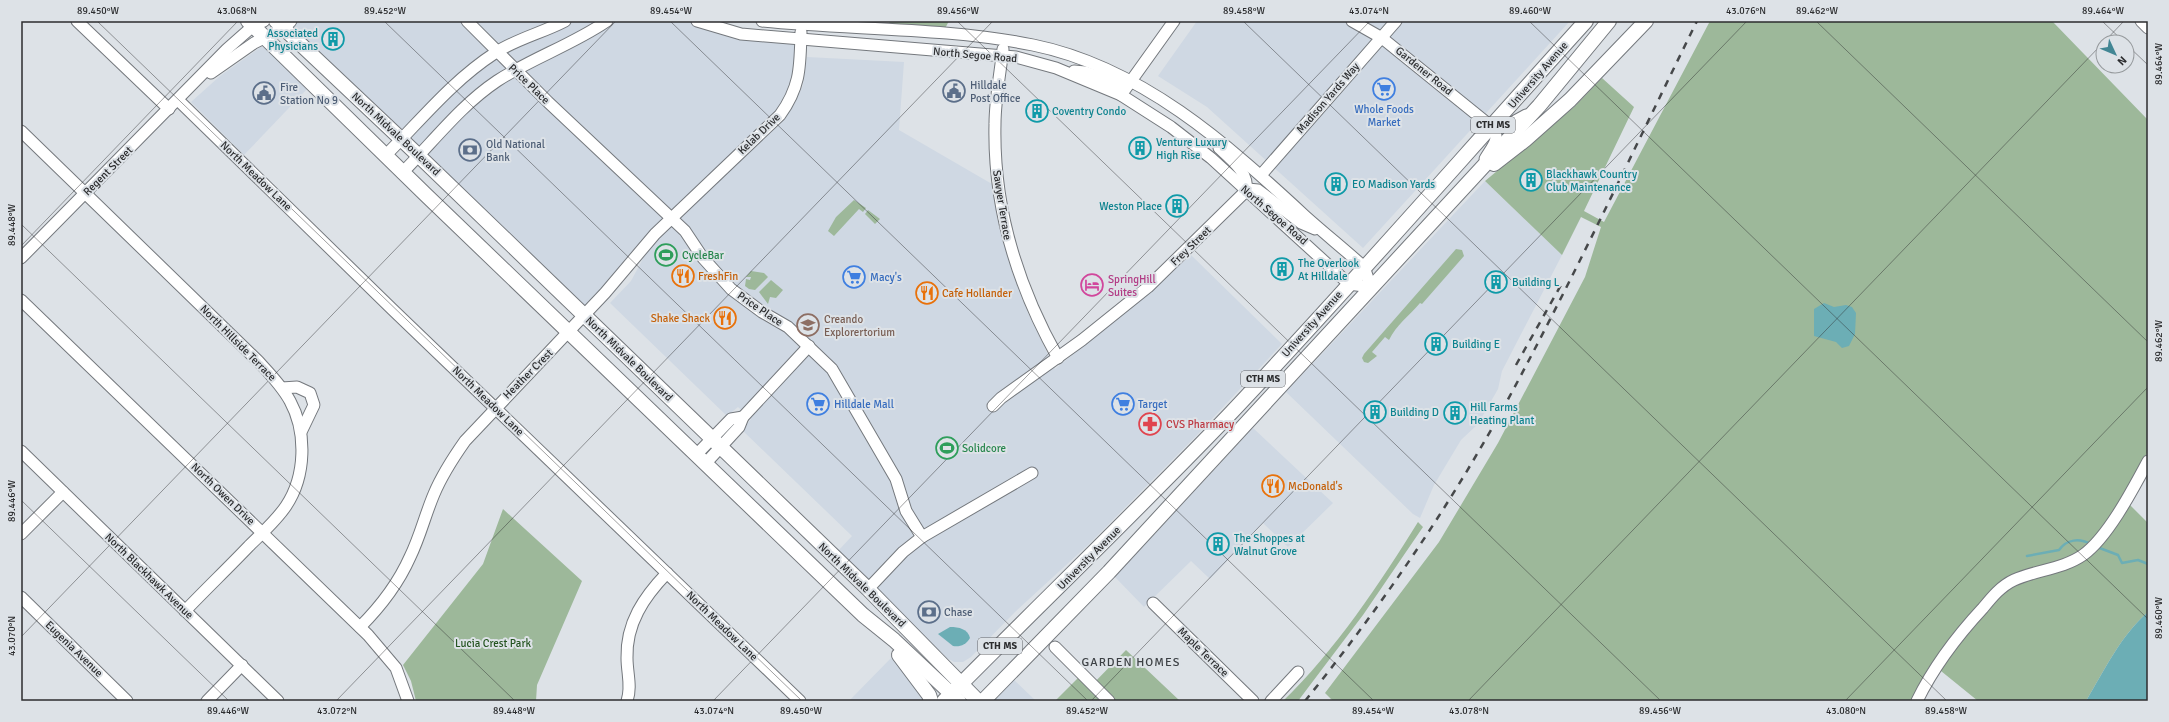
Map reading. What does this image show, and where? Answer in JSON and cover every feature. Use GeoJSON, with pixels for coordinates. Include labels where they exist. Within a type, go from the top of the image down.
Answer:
{"type":"FeatureCollection","features":[{"type":"Feature","properties":{"kind":"main road","name":"University Avenue"},"geometry":{"type":"LineString","coordinates":[[983,701],[1109,572],[1480,168],[1539,106],[1609,21]]}},
{"type":"Feature","properties":{"kind":"main road"},"geometry":{"type":"LineString","coordinates":[[1405,250],[1483,174],[1570,100],[1646,21]]}},
{"type":"Feature","properties":{"kind":"main road","name":"North Midvale Boulevard"},"geometry":{"type":"LineString","coordinates":[[255,23],[264,38],[402,173],[876,627],[894,640],[954,695],[978,701]]}},
{"type":"Feature","properties":{"kind":"main road","name":"North Midvale Boulevard"},"geometry":{"type":"LineString","coordinates":[[284,23],[584,316],[868,589],[951,673],[954,695]]}},
{"type":"Feature","properties":{"kind":"main road","name":"University Avenue"},"geometry":{"type":"LineString","coordinates":[[954,695],[1197,448],[1349,284],[1583,23]]}},
{"type":"Feature","properties":{"kind":"main road"},"geometry":{"type":"LineString","coordinates":[[876,627],[906,662],[931,701]]}},
{"type":"Feature","properties":{"kind":"street"},"geometry":{"type":"LineString","coordinates":[[77,21],[169,110]]}},
{"type":"Feature","properties":{"kind":"street","name":"Price Place"},"geometry":{"type":"LineString","coordinates":[[466,21],[515,70],[684,231],[703,258],[732,289],[762,312],[788,327],[809,346],[836,375],[896,479],[906,511],[922,537]]}},
{"type":"Feature","properties":{"kind":"street"},"geometry":{"type":"LineString","coordinates":[[385,156],[448,90],[497,52],[565,21]]}},
{"type":"Feature","properties":{"kind":"street"},"geometry":{"type":"LineString","coordinates":[[402,173],[475,98],[515,70],[574,42],[607,21]]}},
{"type":"Feature","properties":{"kind":"street","name":"North Segoe Road"},"geometry":{"type":"LineString","coordinates":[[697,21],[741,34],[1016,57],[1067,72],[1121,95],[1193,144],[1211,158],[1349,284]]}},
{"type":"Feature","properties":{"kind":"street","name":"North Segoe Road"},"geometry":{"type":"LineString","coordinates":[[762,21],[802,25],[849,26],[952,34],[1032,45],[1074,56],[1131,80],[1194,122],[1261,175],[1325,234],[1364,267],[1372,287]]}},
{"type":"Feature","properties":{"kind":"street"},"geometry":{"type":"LineString","coordinates":[[1121,95],[1174,21]]}},
{"type":"Feature","properties":{"kind":"street","name":"Gardener Road"},"geometry":{"type":"LineString","coordinates":[[1352,21],[1382,38],[1492,126]]}},
{"type":"Feature","properties":{"kind":"street","name":"Madison Yards Way"},"geometry":{"type":"LineString","coordinates":[[1261,175],[1396,21]]}},
{"type":"Feature","properties":{"kind":"street"},"geometry":{"type":"LineString","coordinates":[[2141,21],[2148,28]]}},
{"type":"Feature","properties":{"kind":"street","name":"Regent Street"},"geometry":{"type":"LineString","coordinates":[[21,258],[169,110],[227,49],[255,23]]}},
{"type":"Feature","properties":{"kind":"street","name":"Regent Street"},"geometry":{"type":"LineString","coordinates":[[195,83],[254,43],[264,38],[284,23]]}},
{"type":"Feature","properties":{"kind":"street","name":"Kelab Drive"},"geometry":{"type":"LineString","coordinates":[[670,219],[780,115],[788,104],[797,85],[800,72],[802,25]]}},
{"type":"Feature","properties":{"kind":"street","name":"Sawyer Terrace"},"geometry":{"type":"LineString","coordinates":[[1004,41],[995,123],[997,179],[1001,209],[1010,249],[1019,276],[1040,327],[1058,358]]}},
{"type":"Feature","properties":{"kind":"street"},"geometry":{"type":"LineString","coordinates":[[1067,72],[1085,72],[1120,85],[1131,80]]}},
{"type":"Feature","properties":{"kind":"street","name":"North Meadow Lane"},"geometry":{"type":"LineString","coordinates":[[178,100],[495,408],[800,701]]}},
{"type":"Feature","properties":{"kind":"street"},"geometry":{"type":"LineString","coordinates":[[1492,126],[1499,128],[1508,125],[1539,106]]}},
{"type":"Feature","properties":{"kind":"street"},"geometry":{"type":"LineString","coordinates":[[1194,122],[1245,176],[1247,185],[1246,191]]}},
{"type":"Feature","properties":{"kind":"street"},"geometry":{"type":"LineString","coordinates":[[1480,168],[1496,139],[1497,134],[1492,126]]}},
{"type":"Feature","properties":{"kind":"street","name":"North Hillside Terrace"},"geometry":{"type":"LineString","coordinates":[[21,131],[221,323],[282,388],[296,413],[301,432],[301,464],[294,490],[287,505],[264,533],[185,611]]}},
{"type":"Feature","properties":{"kind":"street"},"geometry":{"type":"LineString","coordinates":[[1246,191],[1251,188],[1258,190],[1301,222],[1325,234]]}},
{"type":"Feature","properties":{"kind":"street","name":"Frey Street"},"geometry":{"type":"LineString","coordinates":[[993,406],[1001,398],[1058,358],[1148,287],[1210,228],[1246,191]]}},
{"type":"Feature","properties":{"kind":"street","name":"Heather Crest"},"geometry":{"type":"LineString","coordinates":[[360,627],[376,610],[405,568],[422,531],[434,494],[448,465],[465,441],[584,316],[630,266],[644,245],[670,219]]}},
{"type":"Feature","properties":{"kind":"street"},"geometry":{"type":"LineString","coordinates":[[1349,284],[1372,287]]}},
{"type":"Feature","properties":{"kind":"street","name":"North Owen Drive"},"geometry":{"type":"LineString","coordinates":[[21,300],[360,627],[388,657],[396,668],[408,701]]}},
{"type":"Feature","properties":{"kind":"street"},"geometry":{"type":"LineString","coordinates":[[701,459],[716,443],[739,427],[743,417],[809,346]]}},
{"type":"Feature","properties":{"kind":"street"},"geometry":{"type":"LineString","coordinates":[[282,388],[296,387],[310,393],[314,405],[301,432]]}},
{"type":"Feature","properties":{"kind":"street","name":"North Blackhawk Avenue"},"geometry":{"type":"LineString","coordinates":[[21,451],[278,701]]}},
{"type":"Feature","properties":{"kind":"street"},"geometry":{"type":"LineString","coordinates":[[1917,701],[1931,674],[1950,647],[1993,596],[2013,580],[2073,560],[2093,545],[2126,501],[2148,461]]}},
{"type":"Feature","properties":{"kind":"street"},"geometry":{"type":"LineString","coordinates":[[868,589],[903,552],[922,537],[1032,473]]}},
{"type":"Feature","properties":{"kind":"street"},"geometry":{"type":"LineString","coordinates":[[21,534],[63,492]]}},
{"type":"Feature","properties":{"kind":"street"},"geometry":{"type":"LineString","coordinates":[[631,698],[627,658],[631,628],[643,601],[667,573]]}},
{"type":"Feature","properties":{"kind":"street","name":"Eugenia Avenue"},"geometry":{"type":"LineString","coordinates":[[21,597],[127,701]]}},
{"type":"Feature","properties":{"kind":"street","name":"Maple Terrace"},"geometry":{"type":"LineString","coordinates":[[1152,603],[1253,701]]}},
{"type":"Feature","properties":{"kind":"street"},"geometry":{"type":"LineString","coordinates":[[1055,648],[1109,701]]}},
{"type":"Feature","properties":{"kind":"street"},"geometry":{"type":"LineString","coordinates":[[207,701],[242,665]]}},
{"type":"Feature","properties":{"kind":"street"},"geometry":{"type":"LineString","coordinates":[[1271,701],[1298,672]]}},
{"type":"Feature","properties":{"kind":"shaded area"},"geometry":{"type":"Polygon","coordinates":[[[291,21],[697,21],[801,39],[793,95],[683,207],[584,315],[284,28],[291,21]]]}},
{"type":"Feature","properties":{"kind":"shaded area"},"geometry":{"type":"Polygon","coordinates":[[[1197,21],[1570,21],[1363,248],[1207,107],[1158,76],[1197,21]]]}},
{"type":"Feature","properties":{"kind":"shaded area"},"geometry":{"type":"Polygon","coordinates":[[[261,47],[266,48],[308,88],[244,155],[191,102],[220,76],[261,47]]]}},
{"type":"Feature","properties":{"kind":"shaded area"},"geometry":{"type":"Polygon","coordinates":[[[807,57],[904,62],[899,130],[992,184],[998,222],[1013,275],[1028,313],[1055,369],[1142,299],[1191,255],[1282,344],[1196,436],[1089,544],[1015,612],[971,657],[963,662],[954,662],[947,658],[837,552],[852,536],[742,430],[751,419],[738,407],[727,416],[610,303],[631,281],[646,253],[655,241],[761,141],[794,105],[803,85],[807,57]]]}},
{"type":"Feature","properties":{"kind":"shaded area"},"geometry":{"type":"Polygon","coordinates":[[[1485,181],[1562,255],[1502,371],[1498,389],[1478,424],[1461,440],[1434,485],[1420,518],[1413,514],[1286,392],[1485,181]]]}},
{"type":"Feature","properties":{"kind":"shaded area","name":"Creando Explorertorium"},"geometry":{"type":"Polygon","coordinates":[[[808,316],[817,324],[810,332],[800,325],[808,316]]]}},
{"type":"Feature","properties":{"kind":"shaded area"},"geometry":{"type":"Polygon","coordinates":[[[1253,428],[1333,503],[1288,547],[1263,523],[1210,579],[1191,561],[1144,607],[1115,577],[1253,428]]]}},
{"type":"Feature","properties":{"kind":"shaded area"},"geometry":{"type":"Polygon","coordinates":[[[894,655],[927,701],[849,701],[894,655]]]}},
{"type":"Feature","properties":{"kind":"shaded area"},"geometry":{"type":"Polygon","coordinates":[[[1013,679],[1036,701],[992,701],[1013,679]]]}},
{"type":"Feature","properties":{"kind":"green space"},"geometry":{"type":"Polygon","coordinates":[[[890,21],[949,21],[942,34],[887,29],[890,21]]]}},
{"type":"Feature","properties":{"kind":"green space"},"geometry":{"type":"Polygon","coordinates":[[[1710,21],[2052,21],[2095,65],[2095,74],[2103,74],[2148,120],[2148,451],[2124,499],[2148,523],[2148,612],[2129,631],[2121,642],[2086,701],[1978,701],[1941,671],[1929,667],[1911,701],[1333,701],[1325,693],[1439,542],[1498,443],[1585,277],[1601,227],[1581,217],[1562,255],[1485,181],[1574,107],[1602,78],[1634,107],[1584,211],[1604,222],[1710,21]]]}},
{"type":"Feature","properties":{"kind":"green space"},"geometry":{"type":"Polygon","coordinates":[[[854,200],[866,208],[863,212],[859,209],[834,236],[828,231],[836,217],[854,200]]]}},
{"type":"Feature","properties":{"kind":"green space"},"geometry":{"type":"Polygon","coordinates":[[[868,210],[880,219],[875,224],[865,214],[868,210]]]}},
{"type":"Feature","properties":{"kind":"green space"},"geometry":{"type":"Polygon","coordinates":[[[1456,249],[1462,250],[1464,256],[1422,304],[1420,303],[1399,325],[1389,340],[1385,337],[1372,352],[1377,356],[1368,363],[1364,362],[1362,358],[1364,354],[1456,249]]]}},
{"type":"Feature","properties":{"kind":"green space"},"geometry":{"type":"Polygon","coordinates":[[[751,271],[764,273],[768,277],[755,290],[749,289],[745,286],[746,279],[750,280],[751,277],[746,277],[751,271]]]}},
{"type":"Feature","properties":{"kind":"green space"},"geometry":{"type":"Polygon","coordinates":[[[771,280],[783,290],[776,298],[770,297],[768,304],[759,292],[771,280]]]}},
{"type":"Feature","properties":{"kind":"green space","name":"Lucia Crest Park"},"geometry":{"type":"Polygon","coordinates":[[[503,509],[582,581],[537,685],[536,701],[416,701],[411,681],[403,665],[483,564],[503,509]]]}},
{"type":"Feature","properties":{"kind":"green space"},"geometry":{"type":"Polygon","coordinates":[[[1418,522],[1423,527],[1363,615],[1298,701],[1283,701],[1321,661],[1356,616],[1418,522]]]}},
{"type":"Feature","properties":{"kind":"green space"},"geometry":{"type":"Polygon","coordinates":[[[1126,650],[1180,701],[1055,701],[1079,677],[1090,687],[1126,650]]]}},
{"type":"Feature","properties":{"kind":"water"},"geometry":{"type":"Polygon","coordinates":[[[1824,303],[1834,307],[1846,305],[1852,307],[1856,313],[1855,334],[1849,346],[1842,348],[1836,342],[1814,336],[1814,309],[1824,303]]]}},
{"type":"Feature","properties":{"kind":"water"},"geometry":{"type":"Polygon","coordinates":[[[2148,612],[2148,701],[2086,701],[2121,642],[2138,621],[2148,612]]]}},
{"type":"Feature","properties":{"kind":"water"},"geometry":{"type":"Polygon","coordinates":[[[950,627],[963,629],[967,632],[970,638],[963,645],[953,646],[938,634],[950,627]]]}},
{"type":"Feature","properties":{"kind":"waterway"},"geometry":{"type":"LineString","coordinates":[[2027,556],[2059,550],[2062,546],[2069,542],[2078,540],[2091,544]]}},
{"type":"Feature","properties":{"kind":"waterway"},"geometry":{"type":"LineString","coordinates":[[2097,547],[2118,555],[2122,563],[2138,560],[2148,564]]}},
{"type":"Feature","properties":{"kind":"railway"},"geometry":{"type":"LineString","coordinates":[[1305,701],[1362,628],[1416,551],[1490,432],[1560,300],[1697,21]]}},
{"type":"Feature","properties":{"kind":"railway"},"geometry":{"type":"LineString","coordinates":[[1516,365],[1561,285]]}},
{"type":"Feature","properties":{"kind":"place","name":"Associated Physicians"},"geometry":{"type":"Point","coordinates":[333,39]}},
{"type":"Feature","properties":{"kind":"place","name":"Whole Foods Market"},"geometry":{"type":"Point","coordinates":[1384,89]}},
{"type":"Feature","properties":{"kind":"place","name":"Hilldale Post Office"},"geometry":{"type":"Point","coordinates":[954,91]}},
{"type":"Feature","properties":{"kind":"place","name":"Fire Station No 9"},"geometry":{"type":"Point","coordinates":[264,93]}},
{"type":"Feature","properties":{"kind":"place","name":"Coventry Condo"},"geometry":{"type":"Point","coordinates":[1037,111]}},
{"type":"Feature","properties":{"kind":"place","name":"Venture Luxury High Rise"},"geometry":{"type":"Point","coordinates":[1140,148]}},
{"type":"Feature","properties":{"kind":"place","name":"Old National Bank"},"geometry":{"type":"Point","coordinates":[470,150]}},
{"type":"Feature","properties":{"kind":"place","name":"Blackhawk Country Club Maintenance"},"geometry":{"type":"Point","coordinates":[1531,180]}},
{"type":"Feature","properties":{"kind":"place","name":"EO Madison Yards"},"geometry":{"type":"Point","coordinates":[1336,184]}},
{"type":"Feature","properties":{"kind":"place","name":"Weston Place"},"geometry":{"type":"Point","coordinates":[1177,206]}},
{"type":"Feature","properties":{"kind":"place","name":"CycleBar"},"geometry":{"type":"Point","coordinates":[666,255]}},
{"type":"Feature","properties":{"kind":"place","name":"The Overlook At Hilldale"},"geometry":{"type":"Point","coordinates":[1282,269]}},
{"type":"Feature","properties":{"kind":"place","name":"FreshFin"},"geometry":{"type":"Point","coordinates":[683,276]}},
{"type":"Feature","properties":{"kind":"place","name":"Macy's"},"geometry":{"type":"Point","coordinates":[854,277]}},
{"type":"Feature","properties":{"kind":"place","name":"Building L"},"geometry":{"type":"Point","coordinates":[1496,282]}},
{"type":"Feature","properties":{"kind":"place","name":"SpringHill Suites"},"geometry":{"type":"Point","coordinates":[1092,285]}},
{"type":"Feature","properties":{"kind":"place","name":"Cafe Hollander"},"geometry":{"type":"Point","coordinates":[927,293]}},
{"type":"Feature","properties":{"kind":"place","name":"Shake Shack"},"geometry":{"type":"Point","coordinates":[725,318]}},
{"type":"Feature","properties":{"kind":"place","name":"Creando Explorertorium"},"geometry":{"type":"Point","coordinates":[808,325]}},
{"type":"Feature","properties":{"kind":"place","name":"Building E"},"geometry":{"type":"Point","coordinates":[1436,344]}},
{"type":"Feature","properties":{"kind":"place","name":"Hilldale Mall"},"geometry":{"type":"Point","coordinates":[818,404]}},
{"type":"Feature","properties":{"kind":"place","name":"Target"},"geometry":{"type":"Point","coordinates":[1123,404]}},
{"type":"Feature","properties":{"kind":"place","name":"Building D"},"geometry":{"type":"Point","coordinates":[1375,412]}},
{"type":"Feature","properties":{"kind":"place","name":"Hill Farms Heating Plant"},"geometry":{"type":"Point","coordinates":[1455,413]}},
{"type":"Feature","properties":{"kind":"place","name":"CVS Pharmacy"},"geometry":{"type":"Point","coordinates":[1150,424]}},
{"type":"Feature","properties":{"kind":"place","name":"Solidcore"},"geometry":{"type":"Point","coordinates":[947,448]}},
{"type":"Feature","properties":{"kind":"place","name":"McDonald's"},"geometry":{"type":"Point","coordinates":[1273,486]}},
{"type":"Feature","properties":{"kind":"place","name":"The Shoppes at Walnut Grove"},"geometry":{"type":"Point","coordinates":[1218,544]}},
{"type":"Feature","properties":{"kind":"place","name":"Chase"},"geometry":{"type":"Point","coordinates":[929,612]}},
{"type":"Feature","properties":{"kind":"district","name":"GARDEN HOMES"},"geometry":{"type":"Point","coordinates":[1131,662]}}]}
